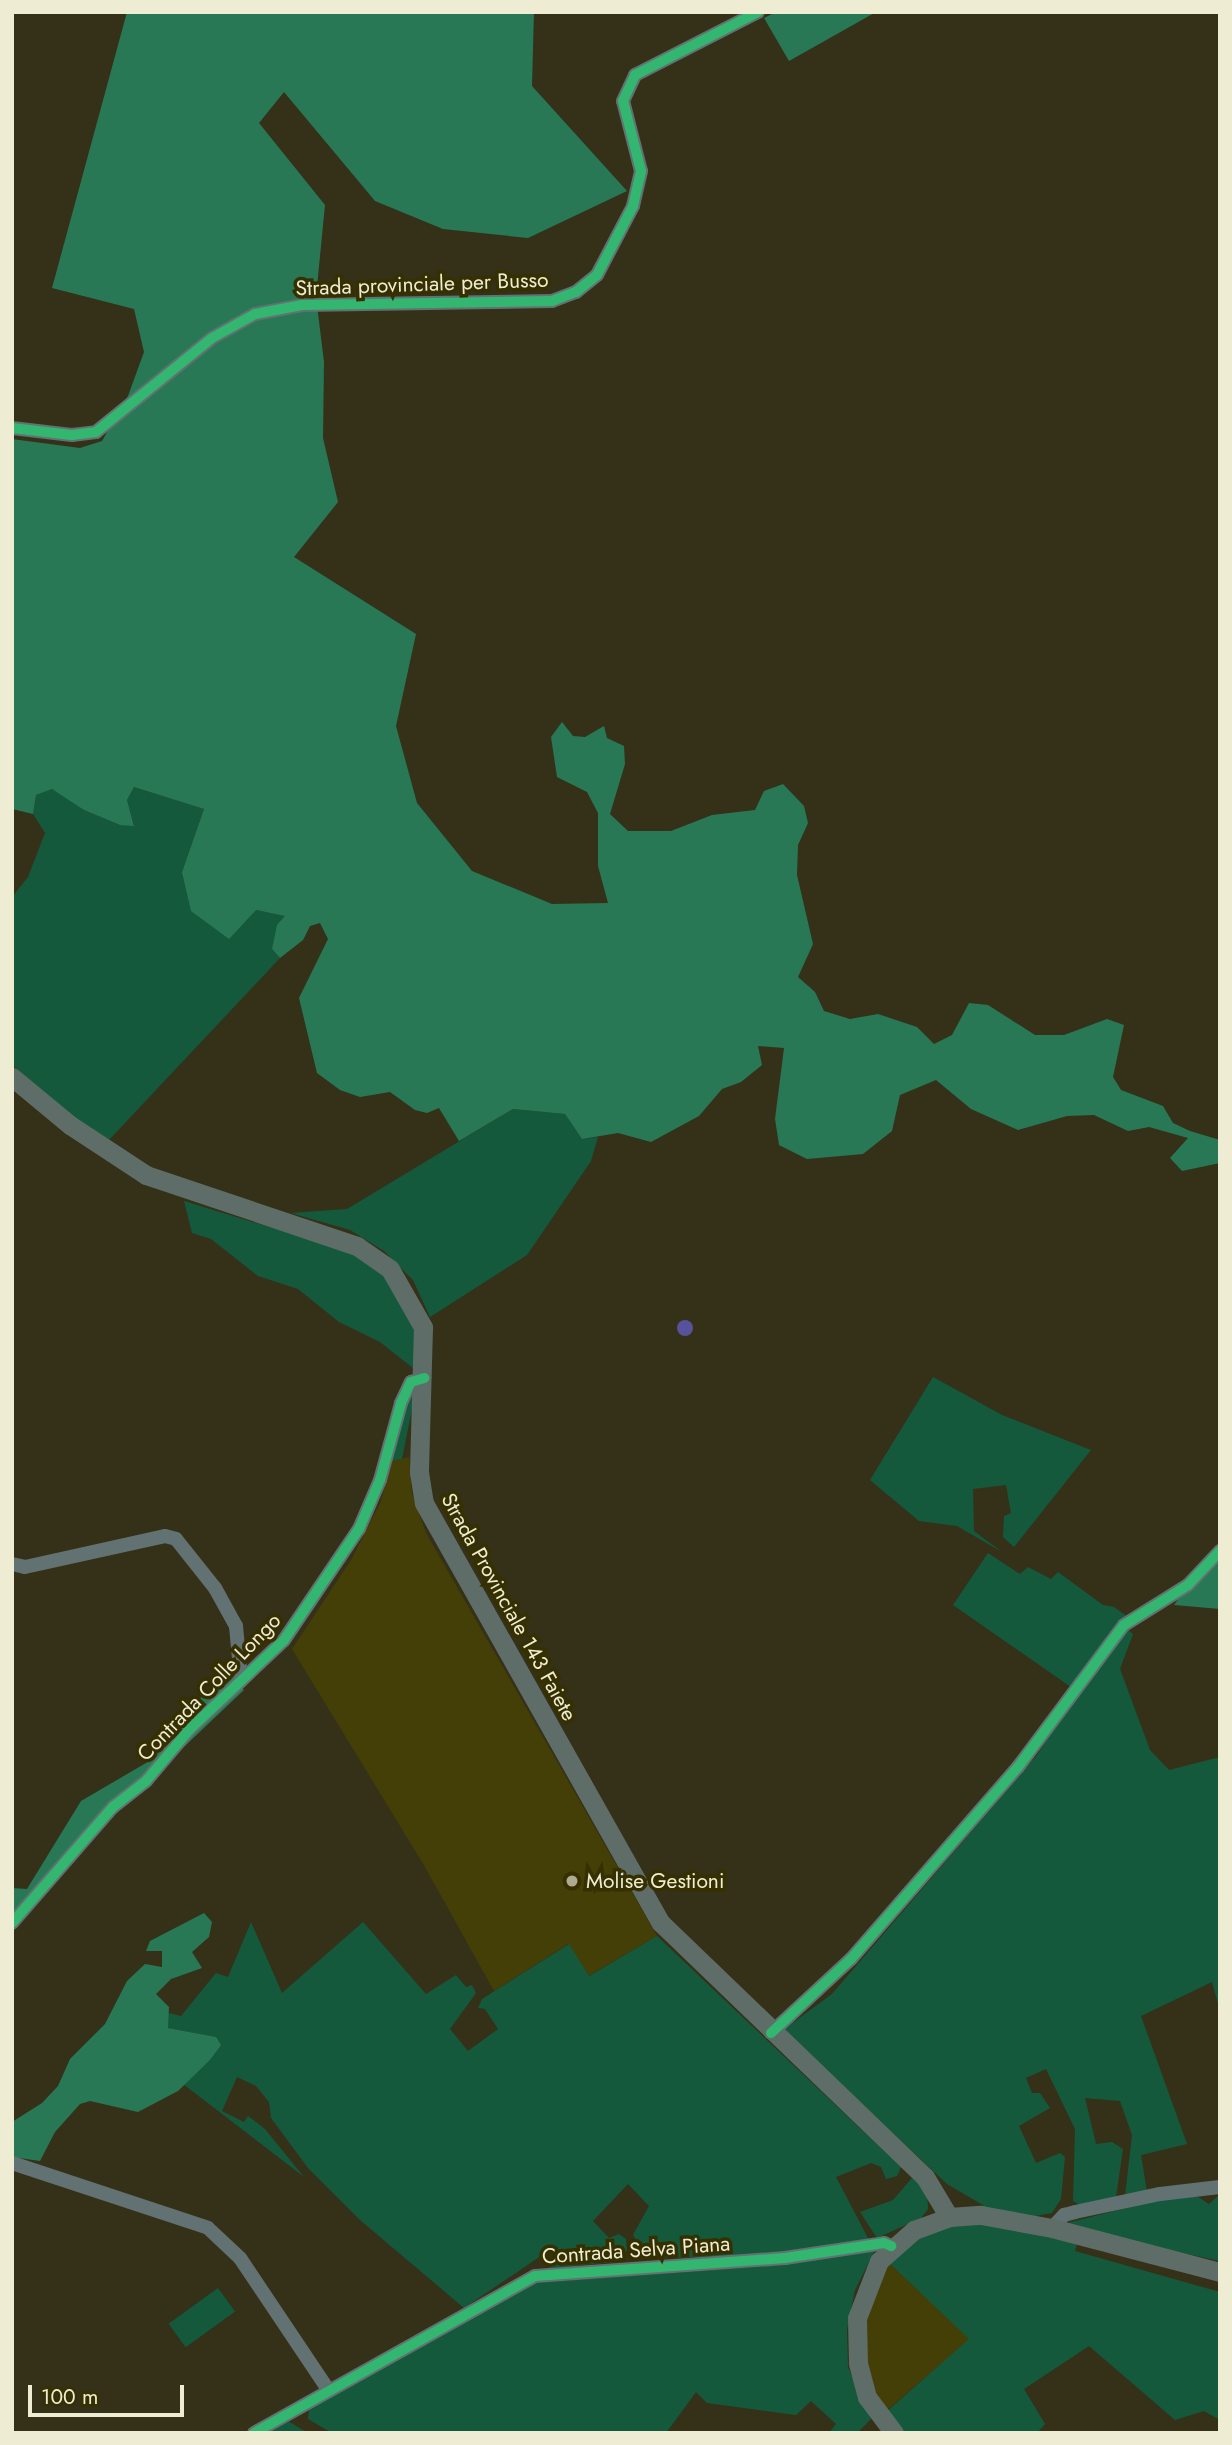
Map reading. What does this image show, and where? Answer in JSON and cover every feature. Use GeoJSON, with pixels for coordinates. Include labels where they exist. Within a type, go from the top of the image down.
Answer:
{"type":"FeatureCollection","features":[{"type":"Feature","properties":{"kind":"main road","name":"Strada Provinciale 143 Faiete"},"geometry":{"type":"LineString","coordinates":[[12,1077],[70,1125],[146,1175],[357,1246],[383,1261],[402,1285],[423,1327],[420,1488],[447,1552],[661,1923],[771,2033],[931,2184],[948,2217]]}},
{"type":"Feature","properties":{"kind":"main road"},"geometry":{"type":"LineString","coordinates":[[894,2433],[867,2397],[858,2363],[856,2325],[868,2281],[891,2246],[914,2230],[948,2217],[981,2215],[1052,2228],[1220,2272]]}},
{"type":"Feature","properties":{"kind":"street","name":"Strada provinciale per Busso"},"geometry":{"type":"LineString","coordinates":[[12,428],[72,435],[96,432],[212,338],[255,313],[302,305],[552,301],[576,292],[597,275],[633,206],[641,171],[623,101],[635,75],[758,12]]}},
{"type":"Feature","properties":{"kind":"street","name":"Contrada Colle Longo"},"geometry":{"type":"LineString","coordinates":[[12,1923],[113,1807],[146,1781],[190,1729],[284,1640],[348,1549],[372,1504],[401,1403],[411,1382],[424,1378]]}},
{"type":"Feature","properties":{"kind":"street","name":"Contrada Colle Longo"},"geometry":{"type":"LineString","coordinates":[[12,1564],[25,1567],[165,1536],[176,1539],[215,1588],[236,1626],[242,1681]]}},
{"type":"Feature","properties":{"kind":"street"},"geometry":{"type":"LineString","coordinates":[[771,2033],[851,1959],[1018,1767],[1124,1625],[1188,1585],[1220,1550]]}},
{"type":"Feature","properties":{"kind":"street"},"geometry":{"type":"LineString","coordinates":[[12,2163],[208,2228],[240,2258],[328,2391]]}},
{"type":"Feature","properties":{"kind":"street"},"geometry":{"type":"LineString","coordinates":[[1052,2228],[1064,2215],[1220,2187]]}},
{"type":"Feature","properties":{"kind":"street","name":"Contrada Selva Piana"},"geometry":{"type":"LineString","coordinates":[[254,2433],[535,2276],[785,2258],[884,2243],[891,2246]]}},
{"type":"Feature","properties":{"kind":"shaded area"},"geometry":{"type":"Polygon","coordinates":[[[682,1320],[688,1320],[693,1328],[691,1334],[682,1336],[677,1331],[677,1325],[682,1320]]]}},
{"type":"Feature","properties":{"kind":"shaded area"},"geometry":{"type":"Polygon","coordinates":[[[409,1457],[412,1493],[426,1533],[657,1936],[588,1976],[568,1944],[494,1991],[425,1867],[292,1649],[351,1560],[381,1501],[391,1461],[409,1457]]]}},
{"type":"Feature","properties":{"kind":"shaded area"},"geometry":{"type":"Polygon","coordinates":[[[887,2261],[970,2339],[886,2411],[870,2384],[863,2327],[887,2261]]]}},
{"type":"Feature","properties":{"kind":"green space"},"geometry":{"type":"Polygon","coordinates":[[[127,12],[534,12],[532,86],[627,191],[528,238],[443,229],[375,201],[284,92],[259,123],[325,205],[316,297],[324,362],[323,438],[338,502],[294,557],[416,634],[396,726],[417,803],[472,871],[552,904],[608,903],[598,866],[598,813],[587,792],[557,777],[551,737],[562,722],[573,736],[585,737],[604,726],[607,738],[624,746],[625,764],[610,814],[628,831],[671,831],[712,815],[755,810],[764,791],[783,784],[804,806],[808,823],[798,845],[797,875],[813,944],[798,977],[815,992],[824,1011],[850,1019],[878,1014],[917,1027],[934,1044],[952,1035],[969,1003],[988,1005],[1035,1035],[1064,1035],[1107,1019],[1124,1025],[1113,1077],[1121,1090],[1163,1106],[1173,1123],[1220,1140],[1220,1163],[1182,1171],[1170,1158],[1188,1138],[1149,1127],[1128,1131],[1094,1115],[1067,1116],[1018,1130],[971,1109],[936,1080],[900,1095],[892,1131],[863,1154],[807,1159],[779,1145],[775,1119],[784,1048],[758,1046],[762,1065],[741,1082],[722,1089],[699,1116],[651,1142],[618,1133],[582,1139],[565,1114],[513,1109],[459,1141],[439,1108],[427,1113],[415,1110],[390,1092],[360,1097],[340,1090],[317,1073],[299,998],[328,939],[320,923],[310,926],[303,940],[280,958],[272,949],[277,925],[285,916],[256,910],[229,939],[191,911],[182,872],[204,809],[134,787],[127,800],[134,826],[120,825],[84,810],[52,789],[36,795],[33,814],[12,809],[12,439],[80,448],[102,441],[128,396],[144,352],[134,309],[52,288],[127,12]]]}},
{"type":"Feature","properties":{"kind":"green space"},"geometry":{"type":"Polygon","coordinates":[[[776,12],[876,12],[789,61],[764,18],[776,12]]]}},
{"type":"Feature","properties":{"kind":"green space"},"geometry":{"type":"Polygon","coordinates":[[[134,787],[204,809],[182,872],[256,910],[286,916],[272,949],[280,958],[108,1141],[92,1133],[12,1065],[12,897],[28,877],[45,833],[33,814],[36,795],[51,789],[61,792],[84,810],[120,825],[134,825],[127,800],[134,787]]]}},
{"type":"Feature","properties":{"kind":"green space"},"geometry":{"type":"Polygon","coordinates":[[[513,1109],[565,1114],[582,1139],[598,1137],[591,1161],[527,1255],[430,1317],[413,1280],[384,1251],[350,1230],[291,1213],[347,1209],[513,1109]]]}},
{"type":"Feature","properties":{"kind":"green space"},"geometry":{"type":"Polygon","coordinates":[[[184,1201],[348,1251],[375,1265],[398,1291],[412,1320],[417,1347],[413,1368],[380,1342],[339,1322],[298,1289],[258,1276],[211,1239],[192,1233],[184,1201]]]}},
{"type":"Feature","properties":{"kind":"green space"},"geometry":{"type":"Polygon","coordinates":[[[933,1377],[1002,1415],[1091,1450],[1014,1547],[1003,1537],[1004,1516],[1011,1513],[1006,1485],[973,1489],[974,1531],[1002,1552],[957,1526],[919,1521],[870,1480],[933,1377]]]}},
{"type":"Feature","properties":{"kind":"green space"},"geometry":{"type":"Polygon","coordinates":[[[416,1389],[402,1459],[391,1461],[410,1394],[416,1389]]]}},
{"type":"Feature","properties":{"kind":"green space"},"geometry":{"type":"Polygon","coordinates":[[[988,1553],[1020,1574],[1028,1567],[1051,1579],[1058,1572],[1103,1605],[1114,1607],[1128,1617],[1128,1630],[1133,1634],[1120,1669],[1150,1750],[1169,1770],[1220,1757],[1220,2011],[1212,1982],[1141,2016],[1187,2144],[1141,2155],[1147,2192],[1125,2196],[1132,2135],[1120,2101],[1085,2098],[1096,2144],[1112,2142],[1123,2149],[1116,2197],[1081,2206],[1073,2201],[1075,2129],[1046,2069],[1026,2078],[1032,2093],[1040,2093],[1050,2108],[1019,2126],[1036,2163],[1060,2153],[1065,2157],[1061,2199],[1052,2213],[1035,2216],[988,2208],[947,2184],[783,2030],[832,1994],[1037,1755],[1078,1692],[953,1605],[988,1553]]]}},
{"type":"Feature","properties":{"kind":"green space"},"geometry":{"type":"Polygon","coordinates":[[[1220,1559],[1220,1609],[1174,1605],[1182,1594],[1220,1559]]]}},
{"type":"Feature","properties":{"kind":"green space"},"geometry":{"type":"Polygon","coordinates":[[[229,1671],[244,1690],[111,1816],[12,1931],[12,1888],[27,1889],[81,1801],[146,1763],[160,1750],[170,1727],[229,1671]]]}},
{"type":"Feature","properties":{"kind":"green space"},"geometry":{"type":"Polygon","coordinates":[[[204,1913],[212,1922],[209,1937],[192,1952],[202,1968],[171,1979],[156,1994],[169,2007],[168,2028],[216,2037],[221,2045],[210,2060],[178,2091],[138,2112],[90,2101],[80,2104],[55,2132],[40,2161],[12,2157],[12,2122],[42,2103],[58,2086],[70,2059],[105,2024],[127,1981],[145,1964],[162,1967],[162,1951],[146,1951],[150,1941],[204,1913]]]}},
{"type":"Feature","properties":{"kind":"green space"},"geometry":{"type":"Polygon","coordinates":[[[251,1922],[282,1993],[363,1922],[426,1994],[456,1975],[466,1987],[472,1985],[476,1993],[450,2029],[468,2051],[498,2029],[485,2009],[478,2008],[482,1999],[569,1944],[589,1976],[657,1936],[901,2167],[897,2176],[886,2179],[881,2167],[871,2163],[836,2177],[869,2240],[784,2254],[635,2259],[639,2245],[633,2235],[649,2206],[628,2184],[593,2221],[609,2238],[619,2234],[626,2239],[627,2250],[615,2262],[549,2268],[558,2253],[551,2249],[464,2308],[360,2220],[308,2168],[271,2118],[269,2102],[256,2086],[237,2077],[222,2111],[244,2122],[248,2116],[265,2129],[304,2177],[183,2084],[210,2060],[215,2037],[168,2028],[165,2021],[169,2013],[181,2016],[216,1973],[228,1977],[251,1922]]]}},
{"type":"Feature","properties":{"kind":"green space"},"geometry":{"type":"Polygon","coordinates":[[[912,2178],[927,2191],[928,2209],[921,2218],[877,2238],[860,2212],[893,2200],[912,2178]]]}},
{"type":"Feature","properties":{"kind":"green space"},"geometry":{"type":"Polygon","coordinates":[[[1220,2194],[1220,2261],[1069,2229],[1067,2223],[1174,2196],[1198,2197],[1209,2204],[1220,2194]]]}},
{"type":"Feature","properties":{"kind":"green space"},"geometry":{"type":"Polygon","coordinates":[[[946,2222],[1003,2226],[1077,2244],[1075,2251],[1220,2292],[1220,2420],[1204,2411],[1175,2420],[1089,2346],[1024,2389],[1045,2424],[1037,2433],[903,2433],[886,2412],[969,2339],[887,2261],[901,2246],[946,2222]]]}},
{"type":"Feature","properties":{"kind":"green space"},"geometry":{"type":"Polygon","coordinates":[[[875,2250],[855,2290],[847,2329],[848,2367],[871,2419],[857,2433],[829,2433],[836,2424],[811,2401],[796,2415],[707,2403],[696,2392],[666,2433],[332,2433],[308,2419],[309,2410],[532,2283],[784,2265],[875,2250]]]}},
{"type":"Feature","properties":{"kind":"green space"},"geometry":{"type":"Polygon","coordinates":[[[218,2288],[235,2311],[186,2347],[169,2324],[218,2288]]]}},
{"type":"Feature","properties":{"kind":"green space"},"geometry":{"type":"Polygon","coordinates":[[[288,2421],[308,2433],[267,2433],[288,2421]]]}},
{"type":"Feature","properties":{"kind":"cycle path"},"geometry":{"type":"LineString","coordinates":[[12,428],[72,435],[96,432],[212,338],[255,314],[302,305],[552,301],[576,292],[597,275],[633,206],[641,171],[623,101],[635,75],[758,12]]}},
{"type":"Feature","properties":{"kind":"cycle path"},"geometry":{"type":"LineString","coordinates":[[12,1923],[113,1807],[146,1781],[190,1729],[284,1640],[359,1529],[380,1480],[401,1403],[411,1382],[424,1378]]}},
{"type":"Feature","properties":{"kind":"cycle path"},"geometry":{"type":"LineString","coordinates":[[771,2033],[851,1959],[1018,1767],[1124,1625],[1188,1585],[1220,1551]]}},
{"type":"Feature","properties":{"kind":"cycle path"},"geometry":{"type":"LineString","coordinates":[[254,2433],[535,2276],[785,2258],[884,2243],[891,2246]]}},
{"type":"Feature","properties":{"kind":"place","name":"Molise Gestioni"},"geometry":{"type":"Point","coordinates":[572,1881]}}]}
